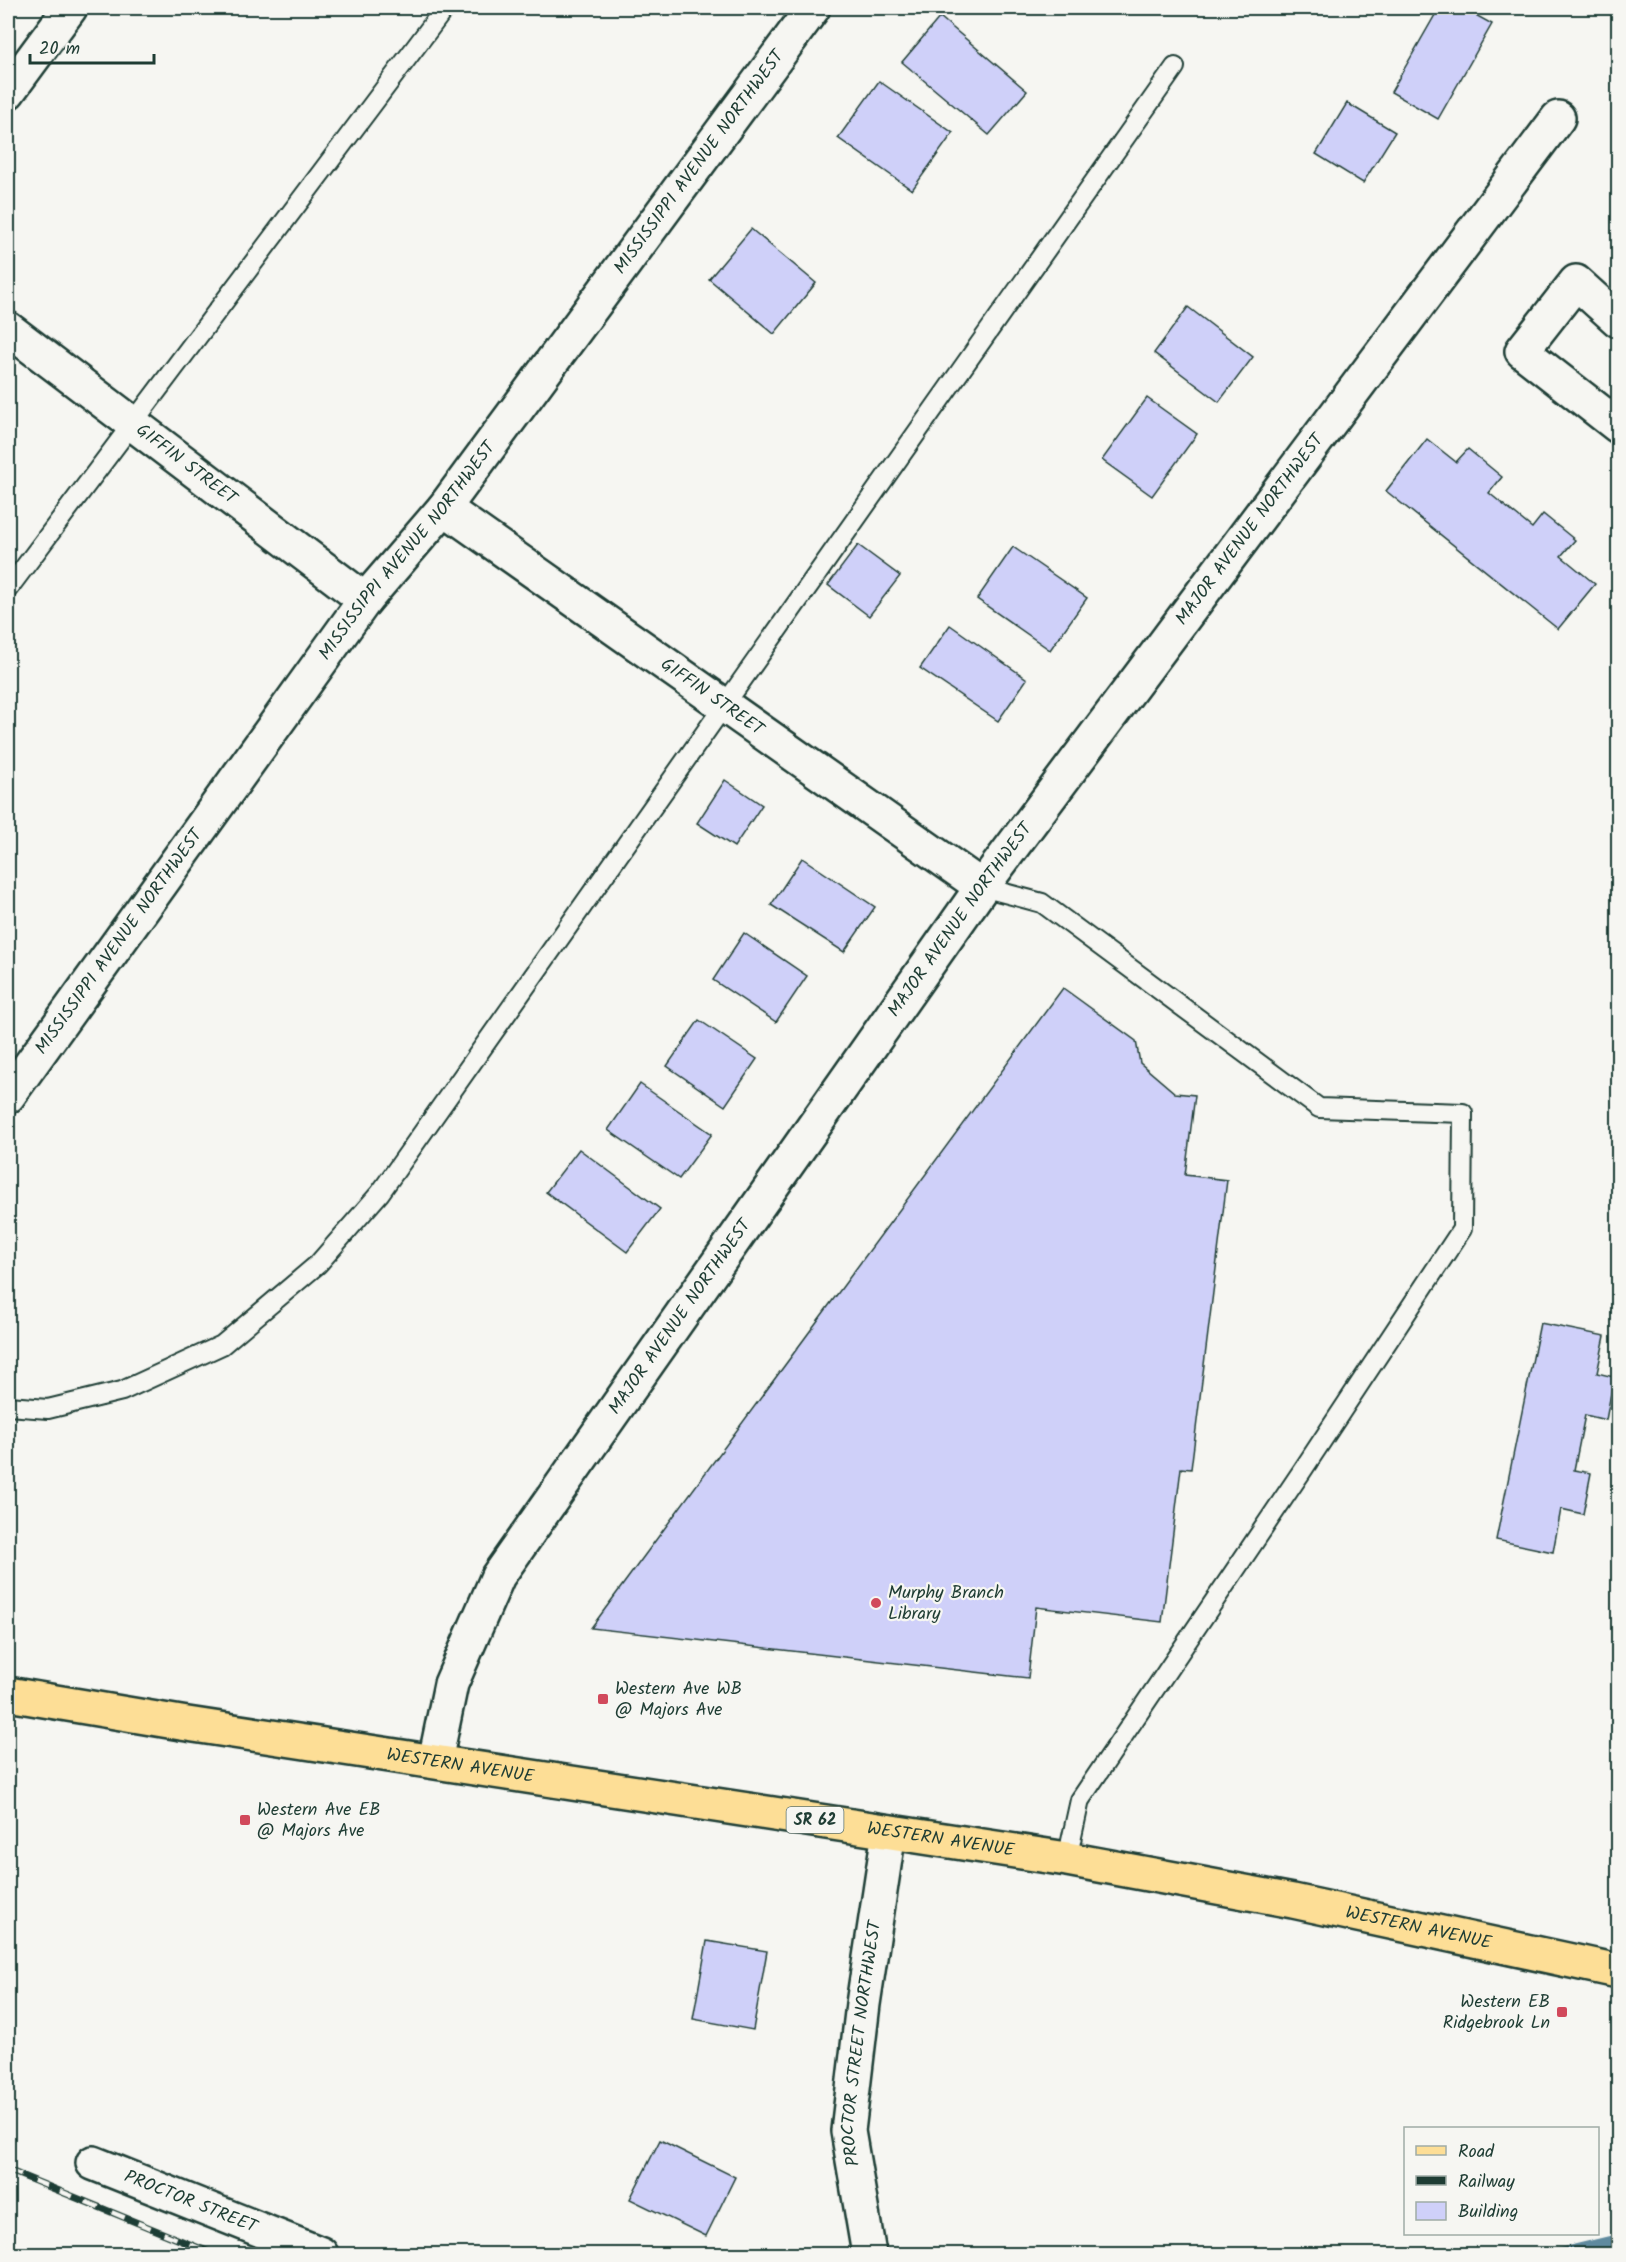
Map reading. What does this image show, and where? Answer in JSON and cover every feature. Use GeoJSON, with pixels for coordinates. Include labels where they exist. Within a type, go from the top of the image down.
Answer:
{"type":"FeatureCollection","features":[{"type":"Feature","properties":{"kind":"main road","name":"WESTERN AVENUE"},"geometry":{"type":"LineString","coordinates":[[8,1694],[181,1723],[1067,1859],[1293,1901],[1618,1971]]}},
{"type":"Feature","properties":{"kind":"street"},"geometry":{"type":"LineString","coordinates":[[8,92],[70,8]]}},
{"type":"Feature","properties":{"kind":"street","name":"MISSISSIPPI AVENUE NORTHWEST"},"geometry":{"type":"LineString","coordinates":[[8,1096],[365,600],[444,508],[813,8]]}},
{"type":"Feature","properties":{"kind":"street","name":"MAJOR AVENUE NORTHWEST"},"geometry":{"type":"LineString","coordinates":[[435,1761],[451,1683],[498,1576],[982,887],[1558,118]]}},
{"type":"Feature","properties":{"kind":"street"},"geometry":{"type":"LineString","coordinates":[[1618,320],[1576,282],[1522,351],[1618,426]]}},
{"type":"Feature","properties":{"kind":"street","name":"GIFFIN STREET"},"geometry":{"type":"LineString","coordinates":[[8,329],[365,600]]}},
{"type":"Feature","properties":{"kind":"street","name":"GIFFIN STREET"},"geometry":{"type":"LineString","coordinates":[[444,508],[982,887]]}},
{"type":"Feature","properties":{"kind":"street","name":"PROCTOR STREET NORTHWEST"},"geometry":{"type":"LineString","coordinates":[[869,2254],[848,2131],[863,2004],[889,1832]]}},
{"type":"Feature","properties":{"kind":"street","name":"PROCTOR STREET"},"geometry":{"type":"LineString","coordinates":[[93,2163],[321,2254]]}},
{"type":"Feature","properties":{"kind":"lane"},"geometry":{"type":"LineString","coordinates":[[8,589],[445,8]]}},
{"type":"Feature","properties":{"kind":"lane"},"geometry":{"type":"LineString","coordinates":[[8,1406],[48,1409],[122,1391],[222,1345],[318,1264],[380,1193],[1175,67]]}},
{"type":"Feature","properties":{"kind":"lane"},"geometry":{"type":"LineString","coordinates":[[982,887],[1042,903],[1320,1107],[1463,1113],[1462,1229],[1302,1472],[1080,1800],[1067,1859]]}},
{"type":"Feature","properties":{"kind":"building"},"geometry":{"type":"Polygon","coordinates":[[[1439,8],[1463,8],[1492,24],[1438,119],[1391,92],[1439,8]]]}},
{"type":"Feature","properties":{"kind":"building"},"geometry":{"type":"Polygon","coordinates":[[[940,17],[1027,91],[989,135],[902,62],[940,17]]]}},
{"type":"Feature","properties":{"kind":"building"},"geometry":{"type":"Polygon","coordinates":[[[879,81],[953,133],[912,190],[838,138],[879,81]]]}},
{"type":"Feature","properties":{"kind":"building"},"geometry":{"type":"Polygon","coordinates":[[[1347,103],[1395,132],[1363,183],[1316,154],[1347,103]]]}},
{"type":"Feature","properties":{"kind":"building"},"geometry":{"type":"Polygon","coordinates":[[[751,229],[816,283],[774,334],[709,279],[751,229]]]}},
{"type":"Feature","properties":{"kind":"building"},"geometry":{"type":"Polygon","coordinates":[[[1188,307],[1253,357],[1219,402],[1154,353],[1188,307]]]}},
{"type":"Feature","properties":{"kind":"building"},"geometry":{"type":"Polygon","coordinates":[[[1147,398],[1197,434],[1152,496],[1102,460],[1147,398]]]}},
{"type":"Feature","properties":{"kind":"building"},"geometry":{"type":"Polygon","coordinates":[[[1427,439],[1456,462],[1468,449],[1502,477],[1489,493],[1532,528],[1543,514],[1575,540],[1561,556],[1595,584],[1558,629],[1386,491],[1427,439]]]}},
{"type":"Feature","properties":{"kind":"building"},"geometry":{"type":"Polygon","coordinates":[[[858,545],[900,576],[869,616],[828,585],[858,545]]]}},
{"type":"Feature","properties":{"kind":"building"},"geometry":{"type":"Polygon","coordinates":[[[1013,547],[1087,598],[1050,650],[977,599],[1013,547]]]}},
{"type":"Feature","properties":{"kind":"building"},"geometry":{"type":"Polygon","coordinates":[[[950,625],[1027,679],[998,721],[920,668],[950,625]]]}},
{"type":"Feature","properties":{"kind":"building"},"geometry":{"type":"Polygon","coordinates":[[[725,780],[762,805],[734,847],[697,823],[725,780]]]}},
{"type":"Feature","properties":{"kind":"building"},"geometry":{"type":"Polygon","coordinates":[[[802,858],[875,907],[844,952],[771,905],[802,858]]]}},
{"type":"Feature","properties":{"kind":"building"},"geometry":{"type":"Polygon","coordinates":[[[744,933],[807,976],[776,1022],[713,980],[744,933]]]}},
{"type":"Feature","properties":{"kind":"building"},"geometry":{"type":"Polygon","coordinates":[[[1063,988],[1136,1041],[1140,1063],[1175,1093],[1195,1095],[1185,1175],[1227,1180],[1191,1469],[1181,1468],[1162,1622],[1036,1607],[1028,1678],[591,1628],[1063,988]]]}},
{"type":"Feature","properties":{"kind":"building"},"geometry":{"type":"Polygon","coordinates":[[[699,1020],[757,1059],[725,1106],[667,1066],[699,1020]]]}},
{"type":"Feature","properties":{"kind":"building"},"geometry":{"type":"Polygon","coordinates":[[[640,1084],[712,1134],[679,1179],[608,1130],[640,1084]]]}},
{"type":"Feature","properties":{"kind":"building"},"geometry":{"type":"Polygon","coordinates":[[[579,1149],[660,1209],[627,1252],[546,1192],[579,1149]]]}},
{"type":"Feature","properties":{"kind":"building"},"geometry":{"type":"Polygon","coordinates":[[[1540,1323],[1605,1336],[1597,1373],[1614,1377],[1606,1420],[1585,1415],[1574,1470],[1591,1473],[1583,1514],[1561,1509],[1553,1552],[1496,1540],[1540,1323]]]}},
{"type":"Feature","properties":{"kind":"building"},"geometry":{"type":"Polygon","coordinates":[[[707,1941],[767,1951],[753,2030],[693,2019],[707,1941]]]}},
{"type":"Feature","properties":{"kind":"building"},"geometry":{"type":"Polygon","coordinates":[[[660,2140],[735,2177],[706,2236],[630,2199],[660,2140]]]}},
{"type":"Feature","properties":{"kind":"waterway"},"geometry":{"type":"LineString","coordinates":[[1560,2254],[1618,2240]]}},
{"type":"Feature","properties":{"kind":"railway"},"geometry":{"type":"LineString","coordinates":[[8,2170],[214,2254]]}},
{"type":"Feature","properties":{"kind":"place","name":"Murphy Branch Library"},"geometry":{"type":"Point","coordinates":[876,1603]}},
{"type":"Feature","properties":{"kind":"place","name":"Western Ave WB @ Majors Ave"},"geometry":{"type":"Point","coordinates":[603,1699]}},
{"type":"Feature","properties":{"kind":"place","name":"Western Ave EB @ Majors Ave"},"geometry":{"type":"Point","coordinates":[245,1820]}},
{"type":"Feature","properties":{"kind":"place","name":"Western EB Ridgebrook Ln"},"geometry":{"type":"Point","coordinates":[1562,2012]}}]}
